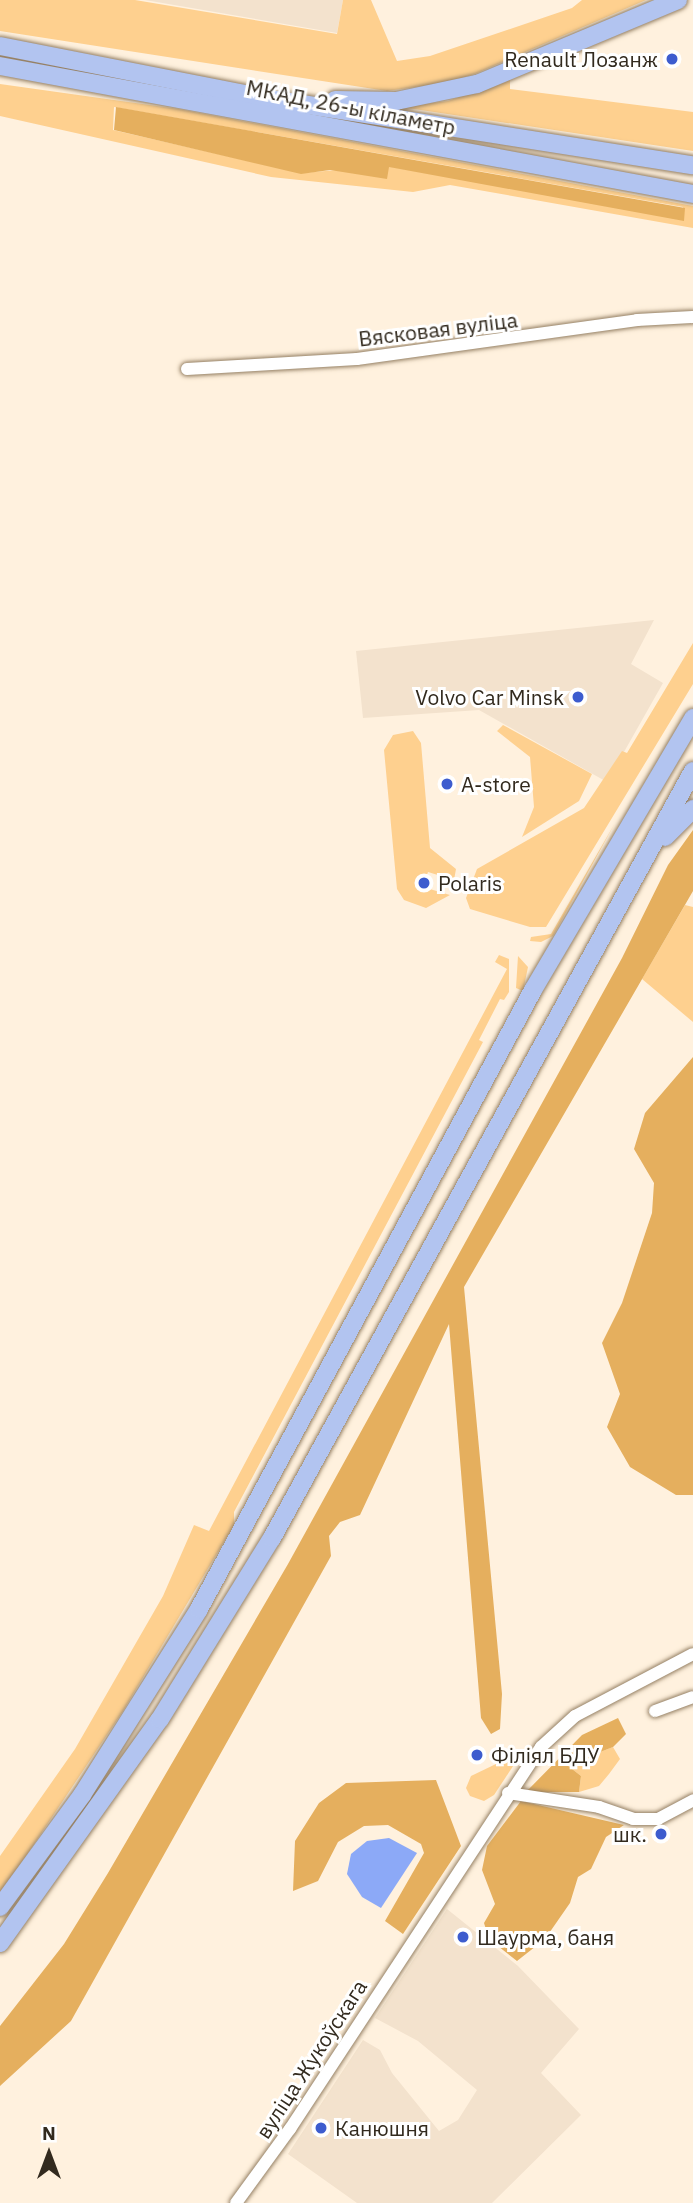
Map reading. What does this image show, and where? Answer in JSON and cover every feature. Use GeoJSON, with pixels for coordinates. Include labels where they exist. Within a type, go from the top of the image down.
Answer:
{"type":"FeatureCollection","features":[{"type":"Feature","properties":{"kind":"highway"},"geometry":{"type":"LineString","coordinates":[[276,100],[396,101],[438,94],[509,71],[678,0]]}},
{"type":"Feature","properties":{"kind":"highway","name":"МКАД, 26-ы кіламетр"},"geometry":{"type":"LineString","coordinates":[[0,46],[276,100],[693,165]]}},
{"type":"Feature","properties":{"kind":"highway","name":"МКАД, 26-ы кіламетр"},"geometry":{"type":"LineString","coordinates":[[0,66],[693,194]]}},
{"type":"Feature","properties":{"kind":"highway"},"geometry":{"type":"LineString","coordinates":[[0,1907],[82,1795],[199,1609],[533,990],[693,718]]}},
{"type":"Feature","properties":{"kind":"highway"},"geometry":{"type":"LineString","coordinates":[[0,1943],[160,1718],[272,1538],[693,771]]}},
{"type":"Feature","properties":{"kind":"highway"},"geometry":{"type":"LineString","coordinates":[[644,861],[693,809]]}},
{"type":"Feature","properties":{"kind":"street","name":"Вясковая вуліца"},"geometry":{"type":"LineString","coordinates":[[187,369],[357,359],[637,320],[693,317]]}},
{"type":"Feature","properties":{"kind":"street","name":"вуліца Жукоўскага"},"geometry":{"type":"LineString","coordinates":[[236,2203],[290,2129],[415,1934],[541,1747],[575,1716],[693,1654]]}},
{"type":"Feature","properties":{"kind":"street"},"geometry":{"type":"LineString","coordinates":[[655,1711],[693,1697]]}},
{"type":"Feature","properties":{"kind":"street"},"geometry":{"type":"LineString","coordinates":[[508,1793],[599,1807],[633,1819],[659,1819],[693,1800]]}},
{"type":"Feature","properties":{"kind":"shaded area"},"geometry":{"type":"Polygon","coordinates":[[[0,0],[135,0],[337,34],[343,0],[371,0],[397,61],[430,56],[572,8],[582,0],[646,0],[477,73],[451,82],[387,91],[0,31],[0,0]]]}},
{"type":"Feature","properties":{"kind":"shaded area"},"geometry":{"type":"Polygon","coordinates":[[[145,0],[343,0],[337,33],[145,0]]]}},
{"type":"Feature","properties":{"kind":"shaded area"},"geometry":{"type":"Polygon","coordinates":[[[510,79],[510,89],[693,112],[693,151],[401,107],[448,101],[510,79]]]}},
{"type":"Feature","properties":{"kind":"shaded area"},"geometry":{"type":"Polygon","coordinates":[[[0,84],[178,109],[693,206],[693,228],[450,185],[413,192],[271,177],[0,116],[0,84]],[[114,107],[113,130],[301,173],[387,166],[684,220],[683,207],[114,107]]]}},
{"type":"Feature","properties":{"kind":"shaded area"},"geometry":{"type":"Polygon","coordinates":[[[116,107],[685,208],[684,221],[389,167],[387,179],[330,170],[301,174],[114,130],[116,107]]]}},
{"type":"Feature","properties":{"kind":"shaded area"},"geometry":{"type":"Polygon","coordinates":[[[654,620],[631,664],[663,683],[607,782],[479,710],[363,718],[356,651],[654,620]]]}},
{"type":"Feature","properties":{"kind":"shaded area"},"geometry":{"type":"Polygon","coordinates":[[[693,643],[693,684],[546,927],[530,927],[470,909],[466,898],[477,869],[584,808],[622,751],[627,753],[693,643]]]}},
{"type":"Feature","properties":{"kind":"shaded area"},"geometry":{"type":"Polygon","coordinates":[[[503,725],[592,774],[579,801],[522,837],[534,807],[530,757],[497,731],[503,725]]]}},
{"type":"Feature","properties":{"kind":"shaded area"},"geometry":{"type":"Polygon","coordinates":[[[413,731],[421,743],[430,848],[456,869],[454,880],[428,872],[423,887],[450,895],[426,908],[404,900],[397,889],[384,750],[393,735],[413,731]]]}},
{"type":"Feature","properties":{"kind":"shaded area"},"geometry":{"type":"Polygon","coordinates":[[[615,823],[553,936],[541,942],[530,941],[531,937],[551,934],[615,823]]]}},
{"type":"Feature","properties":{"kind":"shaded area"},"geometry":{"type":"Polygon","coordinates":[[[693,830],[693,891],[464,1287],[502,1694],[500,1729],[491,1734],[481,1718],[449,1324],[360,1515],[340,1522],[329,1536],[331,1556],[71,2021],[0,2086],[0,2026],[64,1944],[288,1564],[622,958],[668,865],[693,830]]]}},
{"type":"Feature","properties":{"kind":"shaded area"},"geometry":{"type":"Polygon","coordinates":[[[685,905],[693,907],[693,1022],[642,979],[685,905]]]}},
{"type":"Feature","properties":{"kind":"shaded area"},"geometry":{"type":"Polygon","coordinates":[[[499,955],[509,959],[509,992],[504,1000],[500,999],[479,1040],[483,1042],[234,1512],[234,1525],[123,1711],[0,1895],[0,1856],[75,1749],[163,1596],[194,1525],[209,1531],[507,969],[495,962],[499,955]]]}},
{"type":"Feature","properties":{"kind":"shaded area"},"geometry":{"type":"Polygon","coordinates":[[[518,956],[528,967],[523,991],[516,988],[518,956]]]}},
{"type":"Feature","properties":{"kind":"shaded area"},"geometry":{"type":"Polygon","coordinates":[[[693,1057],[693,1495],[676,1495],[630,1467],[607,1427],[620,1394],[602,1343],[622,1303],[652,1213],[654,1183],[634,1149],[645,1113],[693,1057]]]}},
{"type":"Feature","properties":{"kind":"shaded area"},"geometry":{"type":"Polygon","coordinates":[[[618,1718],[626,1734],[613,1747],[567,1765],[581,1776],[579,1792],[526,1792],[582,1735],[618,1718]]]}},
{"type":"Feature","properties":{"kind":"shaded area"},"geometry":{"type":"Polygon","coordinates":[[[613,1747],[620,1759],[609,1774],[599,1786],[579,1792],[581,1776],[567,1765],[613,1747]]]}},
{"type":"Feature","properties":{"kind":"shaded area"},"geometry":{"type":"Polygon","coordinates":[[[523,1751],[494,1795],[484,1801],[470,1796],[466,1788],[471,1776],[523,1751]]]}},
{"type":"Feature","properties":{"kind":"shaded area"},"geometry":{"type":"Polygon","coordinates":[[[436,1780],[461,1846],[403,1934],[385,1921],[424,1853],[421,1844],[388,1825],[364,1826],[338,1842],[318,1881],[293,1891],[295,1841],[319,1803],[346,1783],[436,1780]]]}},
{"type":"Feature","properties":{"kind":"shaded area"},"geometry":{"type":"Polygon","coordinates":[[[521,1801],[624,1825],[606,1837],[591,1869],[578,1877],[570,1903],[545,1939],[517,1961],[489,1939],[484,1923],[495,1904],[482,1870],[487,1846],[521,1801]]]}},
{"type":"Feature","properties":{"kind":"shaded area"},"geometry":{"type":"Polygon","coordinates":[[[447,1909],[518,1966],[579,2029],[541,2073],[581,2115],[492,2203],[357,2203],[288,2154],[363,2040],[380,2050],[392,2073],[439,2131],[458,2120],[477,2090],[418,2041],[375,2018],[447,1909]]]}},
{"type":"Feature","properties":{"kind":"water"},"geometry":{"type":"Polygon","coordinates":[[[389,1838],[417,1853],[381,1908],[362,1897],[347,1874],[351,1854],[367,1841],[389,1838]]]}},
{"type":"Feature","properties":{"kind":"place","name":"Renault Лозанж"},"geometry":{"type":"Point","coordinates":[672,59]}},
{"type":"Feature","properties":{"kind":"place","name":"Volvo Car Minsk"},"geometry":{"type":"Point","coordinates":[578,697]}},
{"type":"Feature","properties":{"kind":"place","name":"А-store"},"geometry":{"type":"Point","coordinates":[447,784]}},
{"type":"Feature","properties":{"kind":"place","name":"Polaris"},"geometry":{"type":"Point","coordinates":[424,883]}},
{"type":"Feature","properties":{"kind":"place","name":"Філіял БДУ"},"geometry":{"type":"Point","coordinates":[477,1755]}},
{"type":"Feature","properties":{"kind":"place","name":"шк."},"geometry":{"type":"Point","coordinates":[661,1834]}},
{"type":"Feature","properties":{"kind":"place","name":"Шаурма, баня"},"geometry":{"type":"Point","coordinates":[463,1937]}},
{"type":"Feature","properties":{"kind":"place","name":"Канюшня"},"geometry":{"type":"Point","coordinates":[321,2128]}}]}
